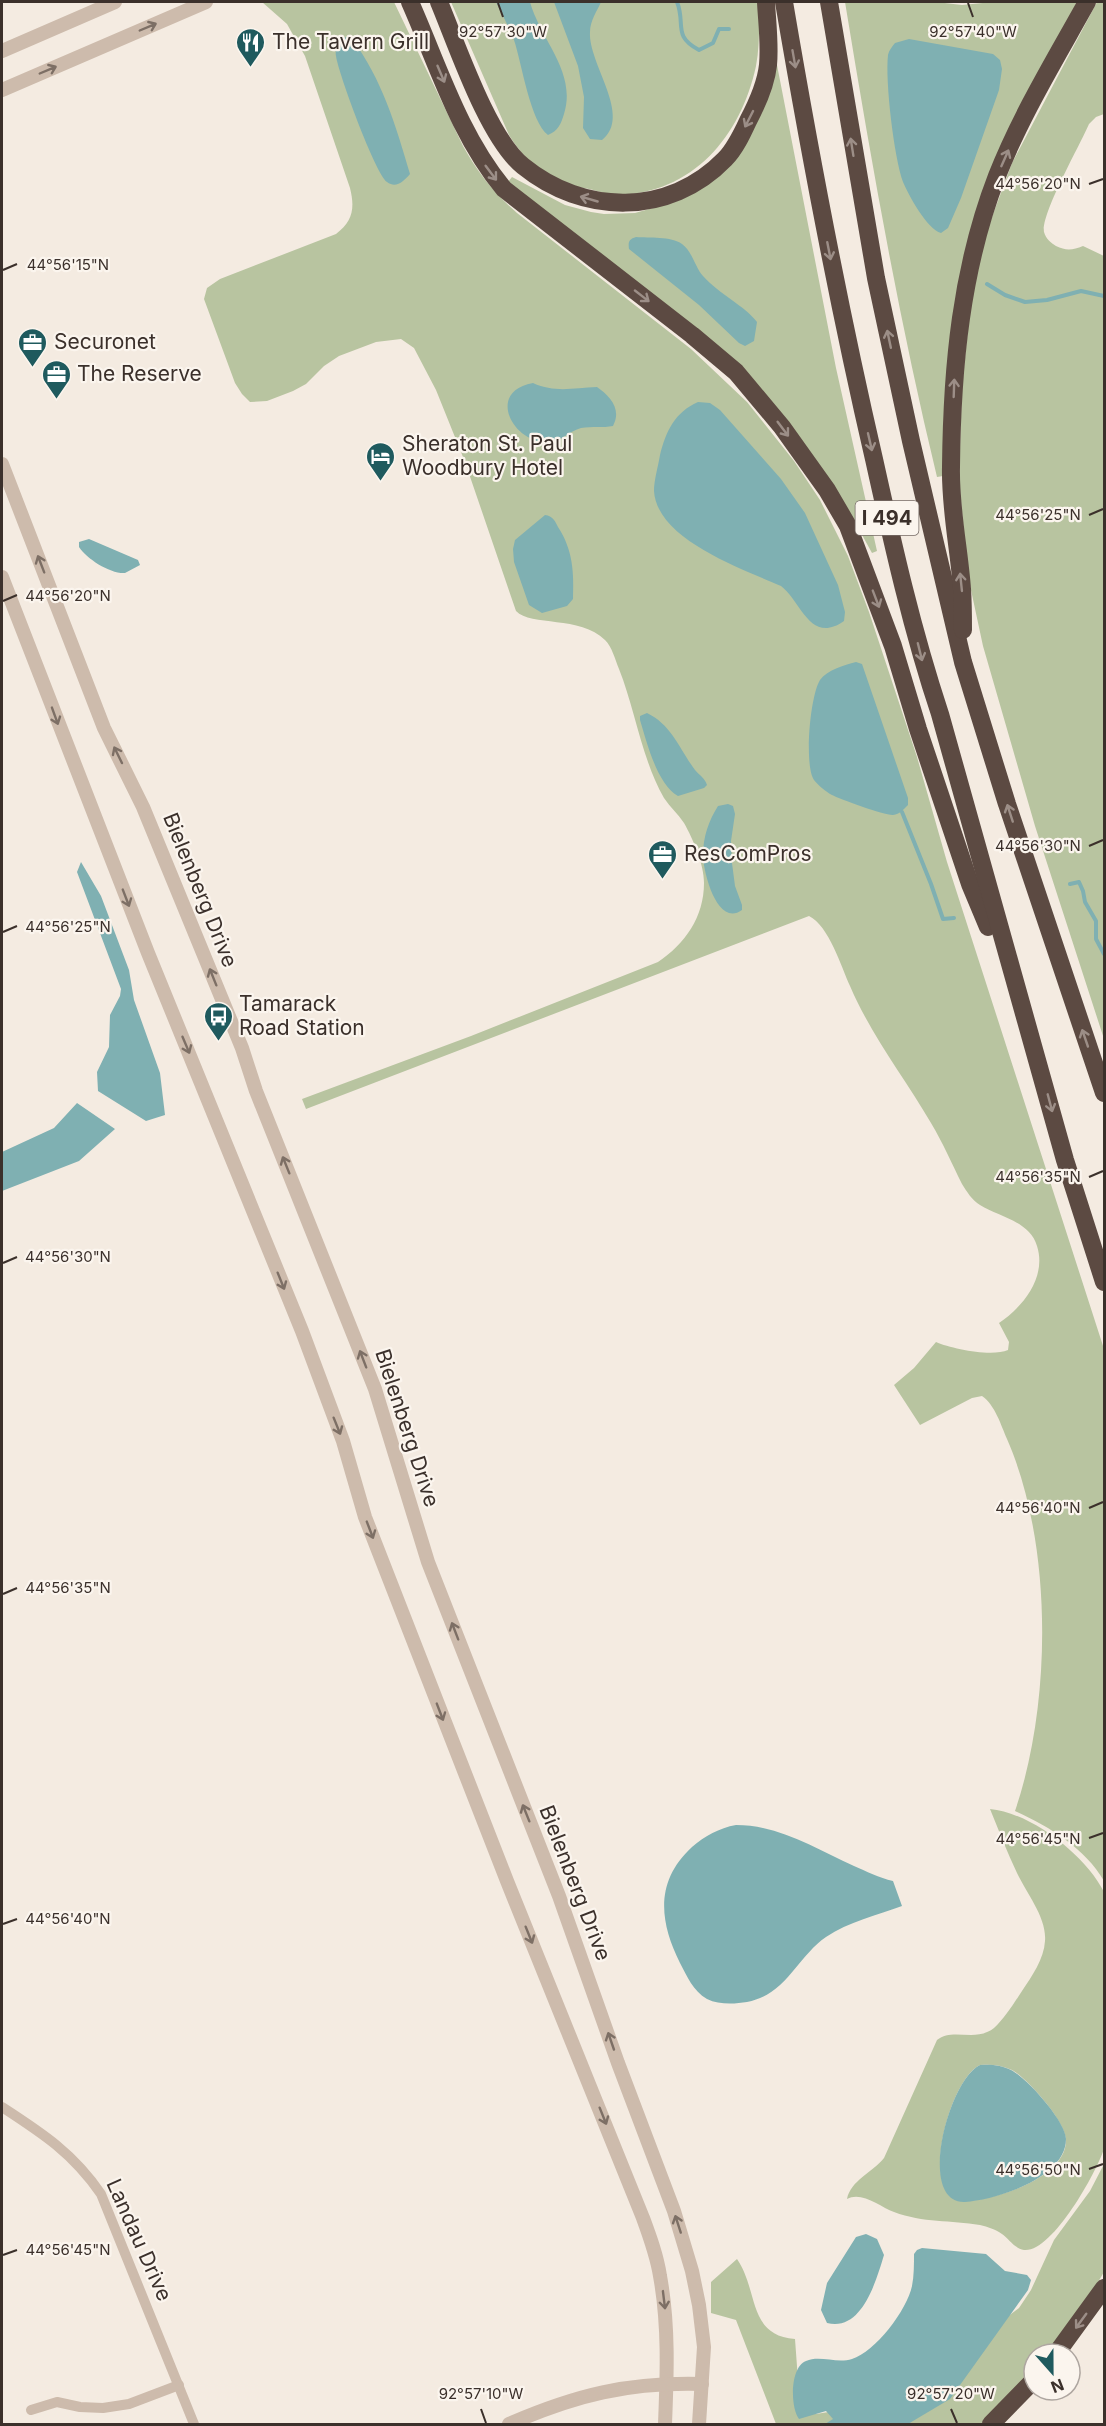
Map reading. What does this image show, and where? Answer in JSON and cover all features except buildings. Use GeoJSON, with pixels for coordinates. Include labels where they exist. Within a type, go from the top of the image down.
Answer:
{"type":"FeatureCollection","features":[{"type":"Feature","properties":{"kind":"highway"},"geometry":{"type":"LineString","coordinates":[[410,2],[462,123],[488,171],[499,183],[714,352],[736,372],[782,427],[848,526],[893,646],[970,884],[1028,1026]]}},
{"type":"Feature","properties":{"kind":"highway"},"geometry":{"type":"LineString","coordinates":[[439,2],[490,119],[522,166],[560,188],[593,201],[630,204],[680,190],[711,172],[726,159],[755,106],[768,66],[766,2]]}},
{"type":"Feature","properties":{"kind":"highway","name":"I 494"},"geometry":{"type":"LineString","coordinates":[[784,2],[825,232],[897,563],[922,662],[940,714],[994,914],[1065,1160],[1104,1282]]}},
{"type":"Feature","properties":{"kind":"highway","name":"I 494"},"geometry":{"type":"LineString","coordinates":[[829,2],[857,174],[884,319],[963,662],[1007,804],[1104,1093]]}},
{"type":"Feature","properties":{"kind":"highway"},"geometry":{"type":"LineString","coordinates":[[963,662],[963,590],[954,519],[951,466],[955,369],[967,279],[984,213],[998,175],[1015,136],[1087,2]]}},
{"type":"Feature","properties":{"kind":"highway"},"geometry":{"type":"LineString","coordinates":[[1065,2342],[1104,2288]]}},
{"type":"Feature","properties":{"kind":"highway"},"geometry":{"type":"LineString","coordinates":[[991,2424],[1022,2392]]}},
{"type":"Feature","properties":{"kind":"street"},"geometry":{"type":"LineString","coordinates":[[2,51],[115,2]]}},
{"type":"Feature","properties":{"kind":"street"},"geometry":{"type":"LineString","coordinates":[[2,90],[207,2]]}},
{"type":"Feature","properties":{"kind":"street","name":"Bielenberg Drive"},"geometry":{"type":"LineString","coordinates":[[2,464],[104,728],[143,807],[242,1048],[256,1091],[375,1389],[429,1562],[560,1896],[677,2221],[699,2305],[704,2347],[699,2424]]}},
{"type":"Feature","properties":{"kind":"street"},"geometry":{"type":"LineString","coordinates":[[2,577],[148,953],[302,1331],[343,1441],[365,1516],[386,1572],[643,2218],[660,2274],[665,2305],[667,2385],[665,2424]]}},
{"type":"Feature","properties":{"kind":"street","name":"Landau Drive"},"geometry":{"type":"LineString","coordinates":[[2,2107],[66,2152],[85,2171],[101,2194],[194,2424]]}},
{"type":"Feature","properties":{"kind":"street"},"geometry":{"type":"LineString","coordinates":[[509,2424],[590,2394],[616,2389],[702,2384]]}},
{"type":"Feature","properties":{"kind":"street"},"geometry":{"type":"LineString","coordinates":[[31,2410],[57,2402],[80,2407],[103,2408],[129,2404],[178,2385]]}},
{"type":"Feature","properties":{"kind":"green space"},"geometry":{"type":"Polygon","coordinates":[[[262,2],[394,2],[463,146],[487,182],[517,213],[691,349],[747,402],[794,461],[820,500],[848,556],[917,757],[947,862],[1104,1349],[1104,1881],[1087,1858],[1066,1840],[1054,1831],[1015,1811],[1027,1768],[1036,1722],[1041,1674],[1042,1624],[1040,1574],[1033,1526],[1022,1481],[1000,1422],[991,1405],[982,1396],[972,1398],[920,1425],[894,1385],[914,1368],[936,1342],[972,1351],[992,1353],[1008,1350],[1009,1342],[999,1323],[1024,1300],[1036,1280],[1039,1269],[1037,1246],[1028,1231],[1021,1225],[980,1205],[966,1190],[931,1123],[868,1022],[834,947],[816,921],[809,916],[306,1109],[302,1099],[471,1036],[658,962],[677,947],[697,918],[703,895],[704,876],[691,836],[656,783],[644,751],[625,684],[613,653],[605,640],[595,632],[583,627],[533,619],[516,611],[465,462],[436,390],[414,348],[401,339],[376,342],[339,356],[324,366],[306,384],[267,401],[250,402],[235,383],[204,299],[207,288],[220,279],[336,234],[346,224],[352,208],[350,188],[305,56],[287,24],[262,2]]]}},
{"type":"Feature","properties":{"kind":"green space"},"geometry":{"type":"Polygon","coordinates":[[[451,2],[759,2],[759,42],[756,66],[739,116],[709,156],[690,172],[668,184],[644,192],[616,195],[567,185],[547,176],[534,166],[509,135],[451,2]]]}},
{"type":"Feature","properties":{"kind":"green space"},"geometry":{"type":"Polygon","coordinates":[[[845,2],[936,2],[962,5],[993,2],[1077,2],[1007,141],[944,409],[943,476],[937,477],[910,359],[845,2]]]}},
{"type":"Feature","properties":{"kind":"green space"},"geometry":{"type":"Polygon","coordinates":[[[1097,2],[1104,2],[1104,114],[1096,117],[1089,124],[1048,210],[1044,232],[1054,245],[1060,248],[1070,249],[1083,246],[1104,256],[1104,1039],[1035,826],[983,646],[968,576],[959,479],[962,387],[970,309],[985,236],[1012,163],[1097,2]]]}},
{"type":"Feature","properties":{"kind":"green space"},"geometry":{"type":"Polygon","coordinates":[[[774,65],[777,65],[836,368],[877,551],[872,553],[850,513],[801,441],[508,182],[512,177],[565,205],[604,214],[635,213],[674,202],[700,188],[774,65]]]}},
{"type":"Feature","properties":{"kind":"green space"},"geometry":{"type":"Polygon","coordinates":[[[990,1809],[1023,1819],[1056,1838],[1084,1864],[1104,1892],[1104,2149],[1083,2192],[1060,2226],[1035,2248],[1024,2250],[994,2229],[969,2223],[905,2216],[865,2198],[847,2199],[849,2192],[857,2182],[884,2158],[937,2040],[950,2035],[979,2034],[994,2028],[1013,2005],[1040,1961],[1045,1941],[1043,1924],[1036,1906],[1017,1873],[990,1809]],[[980,2065],[968,2075],[957,2093],[942,2140],[940,2164],[943,2184],[952,2197],[967,2201],[1011,2191],[1042,2176],[1063,2154],[1066,2141],[1060,2123],[1027,2082],[1008,2068],[980,2065]]]}},
{"type":"Feature","properties":{"kind":"green space"},"geometry":{"type":"Polygon","coordinates":[[[1104,2164],[1104,2272],[1058,2342],[1022,2342],[1022,2385],[982,2424],[776,2424],[736,2320],[711,2313],[711,2282],[737,2259],[744,2271],[761,2320],[780,2336],[795,2339],[798,2380],[816,2414],[835,2411],[987,2332],[1019,2308],[1031,2290],[1054,2240],[1090,2191],[1104,2164]]]}},
{"type":"Feature","properties":{"kind":"water"},"geometry":{"type":"Polygon","coordinates":[[[496,2],[530,2],[562,70],[567,99],[564,114],[559,127],[548,135],[536,118],[514,40],[496,2]]]}},
{"type":"Feature","properties":{"kind":"water"},"geometry":{"type":"Polygon","coordinates":[[[554,2],[601,2],[592,20],[590,32],[591,45],[607,89],[613,118],[610,130],[602,140],[590,139],[583,128],[584,97],[578,66],[554,2]]]}},
{"type":"Feature","properties":{"kind":"water"},"geometry":{"type":"Polygon","coordinates":[[[346,37],[352,39],[372,70],[393,121],[410,174],[397,184],[390,184],[381,175],[343,81],[336,52],[339,42],[346,37]]]}},
{"type":"Feature","properties":{"kind":"water"},"geometry":{"type":"Polygon","coordinates":[[[909,39],[993,54],[1000,60],[1002,69],[999,90],[961,198],[948,228],[941,233],[924,219],[903,182],[894,138],[889,100],[888,55],[895,43],[909,39]]]}},
{"type":"Feature","properties":{"kind":"water"},"geometry":{"type":"Polygon","coordinates":[[[636,237],[660,238],[682,244],[703,276],[757,322],[754,341],[745,346],[739,343],[699,305],[629,249],[630,241],[636,237]]]}},
{"type":"Feature","properties":{"kind":"water"},"geometry":{"type":"Polygon","coordinates":[[[533,383],[557,389],[597,387],[613,404],[616,414],[613,426],[581,428],[554,442],[531,439],[513,424],[508,404],[511,395],[519,388],[533,383]]]}},
{"type":"Feature","properties":{"kind":"water"},"geometry":{"type":"Polygon","coordinates":[[[698,402],[710,403],[720,410],[781,479],[805,513],[838,585],[845,612],[844,621],[832,627],[823,628],[814,624],[781,586],[704,551],[670,524],[659,508],[654,487],[665,438],[677,417],[698,402]]]}},
{"type":"Feature","properties":{"kind":"water"},"geometry":{"type":"Polygon","coordinates":[[[545,515],[555,521],[570,553],[573,570],[573,599],[567,606],[542,613],[529,605],[514,562],[513,549],[515,540],[545,515]]]}},
{"type":"Feature","properties":{"kind":"water"},"geometry":{"type":"Polygon","coordinates":[[[89,539],[138,560],[140,565],[125,573],[106,568],[93,561],[79,547],[79,542],[89,539]]]}},
{"type":"Feature","properties":{"kind":"water"},"geometry":{"type":"Polygon","coordinates":[[[856,662],[862,664],[908,798],[908,805],[901,812],[893,815],[832,795],[814,780],[811,772],[809,746],[816,688],[827,673],[856,662]]]}},
{"type":"Feature","properties":{"kind":"water"},"geometry":{"type":"Polygon","coordinates":[[[647,713],[663,724],[675,738],[695,770],[705,780],[707,785],[704,788],[678,796],[664,782],[654,762],[640,720],[640,716],[647,713]]]}},
{"type":"Feature","properties":{"kind":"water"},"geometry":{"type":"Polygon","coordinates":[[[728,804],[733,806],[735,814],[731,841],[732,863],[735,886],[742,905],[742,910],[733,913],[725,911],[713,895],[703,855],[705,835],[712,817],[718,806],[728,804]]]}},
{"type":"Feature","properties":{"kind":"water"},"geometry":{"type":"Polygon","coordinates":[[[81,862],[101,896],[129,970],[134,1000],[160,1073],[165,1115],[146,1121],[98,1091],[97,1072],[109,1047],[110,1015],[120,996],[121,989],[77,872],[81,862]]]}},
{"type":"Feature","properties":{"kind":"water"},"geometry":{"type":"Polygon","coordinates":[[[77,1103],[115,1129],[79,1161],[2,1191],[2,1152],[54,1128],[77,1103]]]}},
{"type":"Feature","properties":{"kind":"water"},"geometry":{"type":"Polygon","coordinates":[[[736,1825],[782,1833],[893,1881],[902,1906],[853,1923],[826,1937],[781,1984],[760,1998],[732,2004],[707,1999],[691,1983],[673,1947],[665,1917],[666,1888],[680,1860],[692,1847],[712,1833],[736,1825]]]}},
{"type":"Feature","properties":{"kind":"water"},"geometry":{"type":"Polygon","coordinates":[[[980,2065],[996,2065],[1007,2068],[1018,2075],[1053,2112],[1060,2122],[1066,2139],[1063,2153],[1055,2165],[1042,2176],[994,2197],[965,2202],[950,2197],[942,2184],[940,2163],[942,2140],[948,2115],[957,2093],[968,2075],[980,2065]]]}},
{"type":"Feature","properties":{"kind":"water"},"geometry":{"type":"Polygon","coordinates":[[[866,2234],[877,2239],[884,2255],[872,2290],[866,2302],[850,2320],[839,2324],[827,2323],[821,2310],[827,2283],[856,2237],[866,2234]]]}},
{"type":"Feature","properties":{"kind":"water"},"geometry":{"type":"Polygon","coordinates":[[[922,2248],[986,2254],[1005,2271],[1027,2275],[1031,2280],[1028,2290],[950,2399],[908,2424],[825,2424],[833,2419],[826,2411],[799,2419],[794,2406],[793,2388],[794,2379],[801,2365],[811,2359],[840,2361],[852,2359],[861,2355],[880,2339],[904,2307],[912,2286],[914,2254],[922,2248]]]}},
{"type":"Feature","properties":{"kind":"waterway"},"geometry":{"type":"LineString","coordinates":[[677,2],[685,40],[699,50],[713,43],[719,29],[729,29]]}},
{"type":"Feature","properties":{"kind":"waterway"},"geometry":{"type":"LineString","coordinates":[[987,284],[1005,295],[1025,302],[1047,300],[1081,291],[1104,296]]}},
{"type":"Feature","properties":{"kind":"waterway"},"geometry":{"type":"LineString","coordinates":[[902,812],[943,919],[954,918]]}},
{"type":"Feature","properties":{"kind":"waterway"},"geometry":{"type":"LineString","coordinates":[[1070,884],[1079,882],[1085,902],[1096,921],[1096,939],[1104,954]]}},
{"type":"Feature","properties":{"kind":"place","name":"The Tavern Grill"},"geometry":{"type":"Point","coordinates":[251,68]}},
{"type":"Feature","properties":{"kind":"place","name":"Securonet"},"geometry":{"type":"Point","coordinates":[33,368]}},
{"type":"Feature","properties":{"kind":"place","name":"The Reserve"},"geometry":{"type":"Point","coordinates":[56,400]}},
{"type":"Feature","properties":{"kind":"place","name":"Sheraton St. Paul Woodbury Hotel"},"geometry":{"type":"Point","coordinates":[381,482]}},
{"type":"Feature","properties":{"kind":"place","name":"ResComPros"},"geometry":{"type":"Point","coordinates":[663,880]}},
{"type":"Feature","properties":{"kind":"place","name":"Tamarack Road Station"},"geometry":{"type":"Point","coordinates":[218,1042]}}]}
